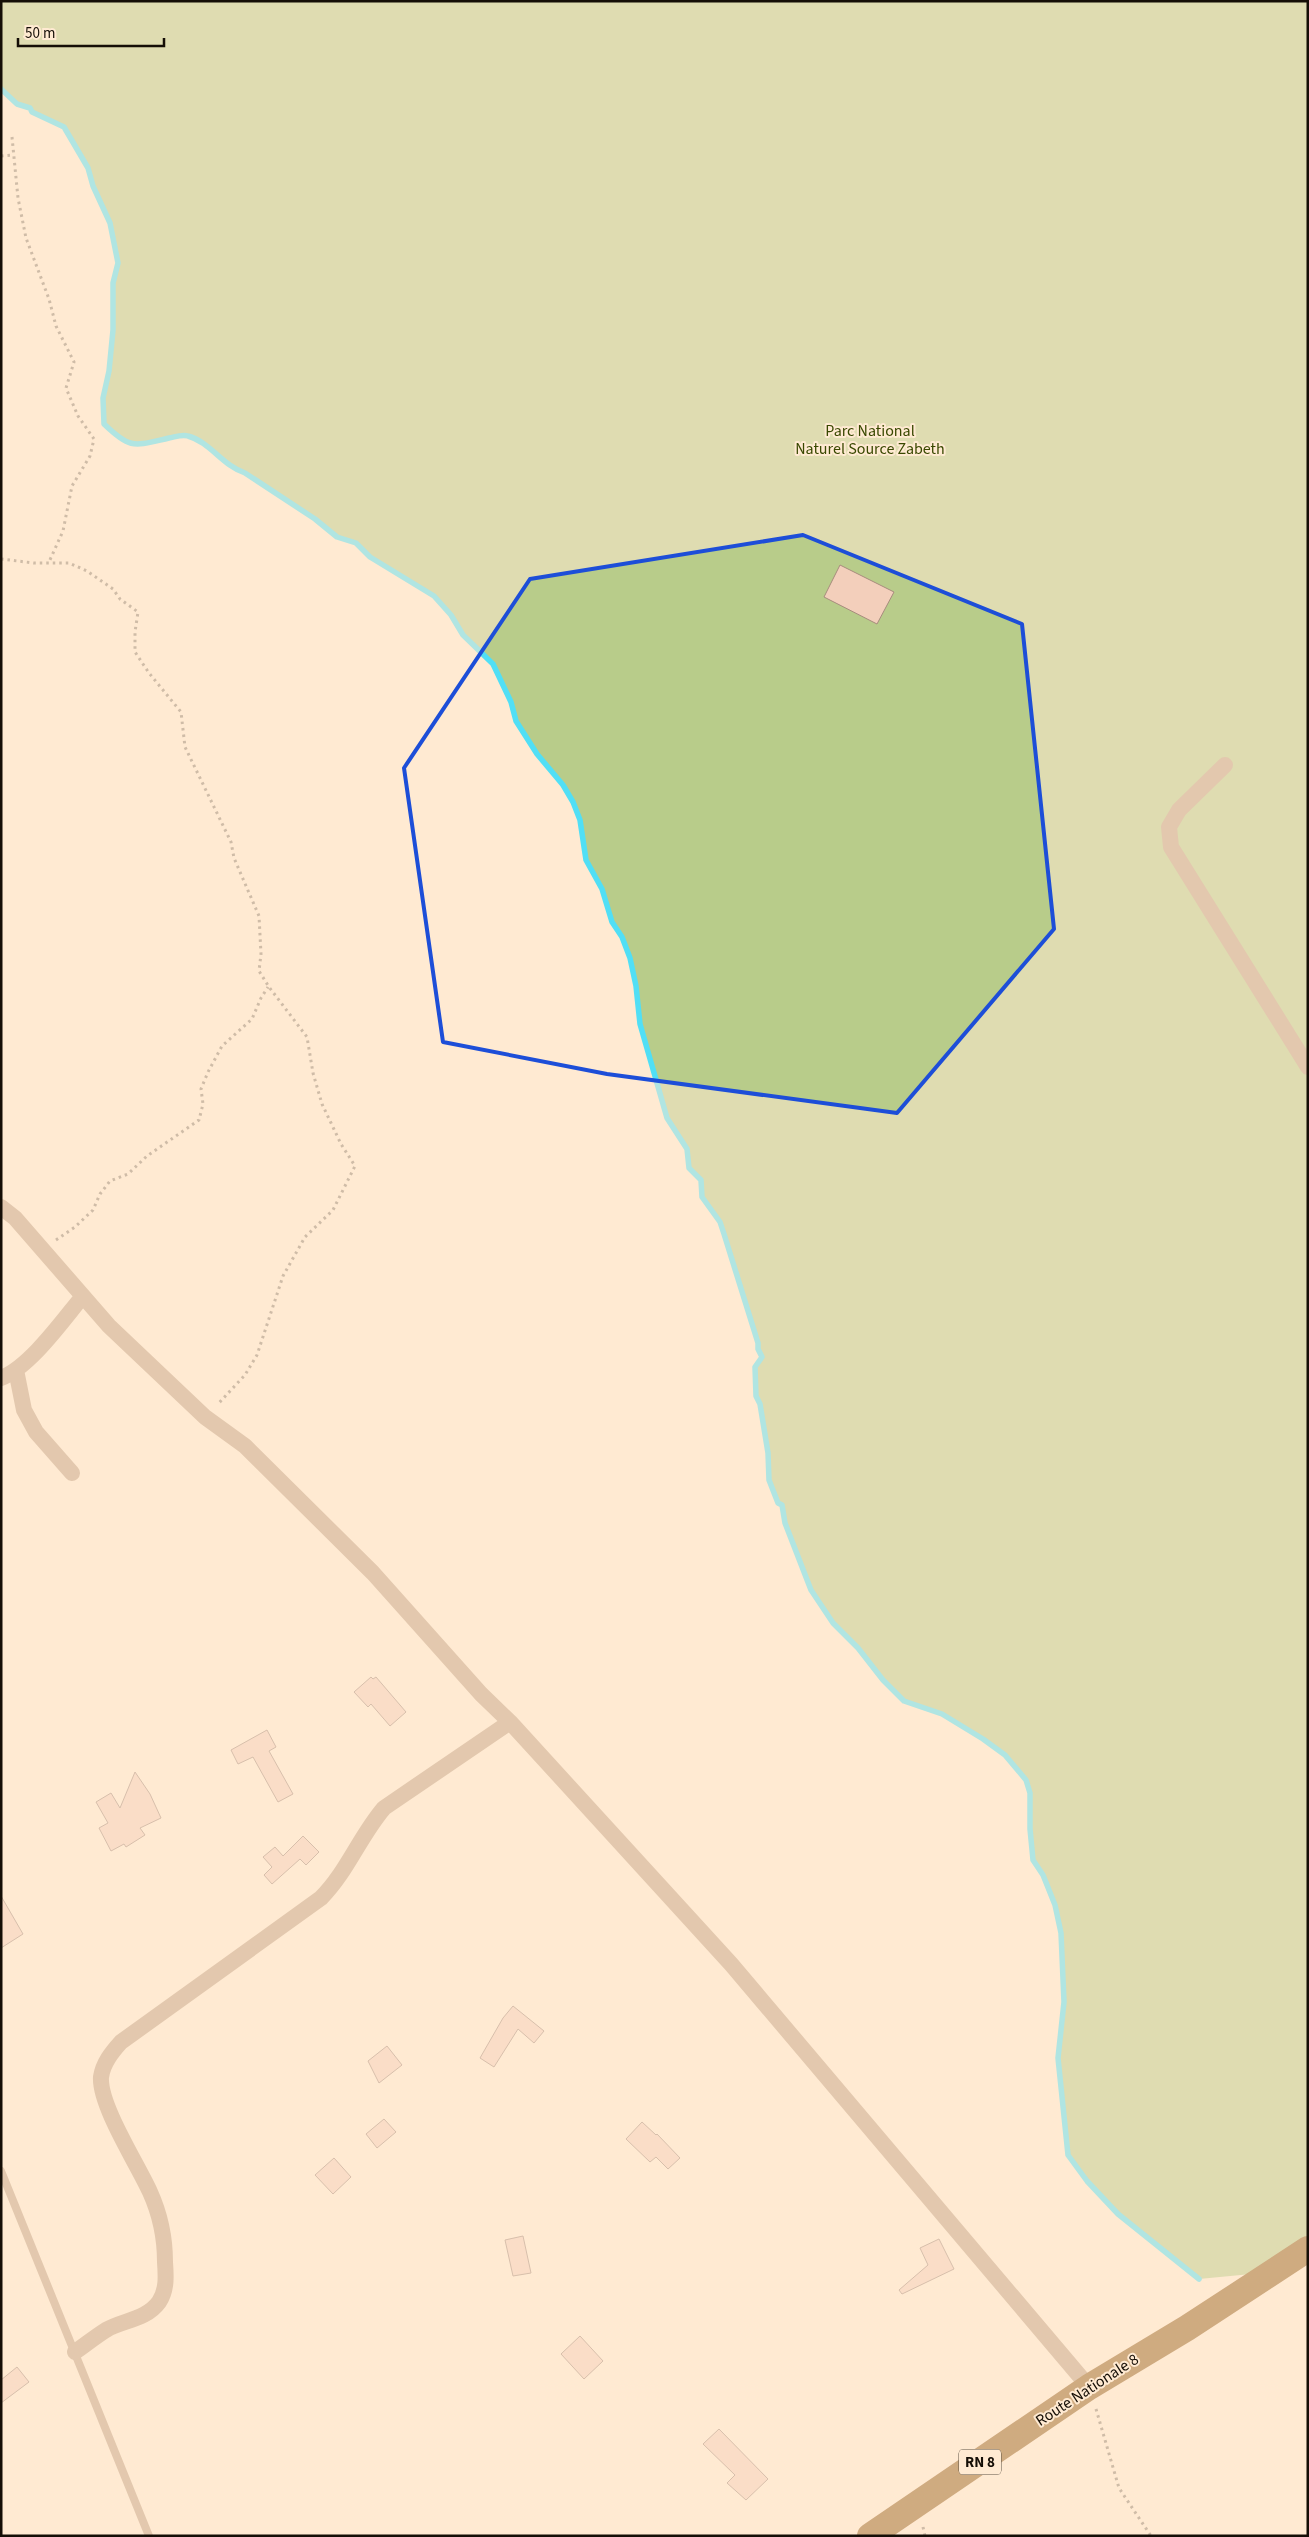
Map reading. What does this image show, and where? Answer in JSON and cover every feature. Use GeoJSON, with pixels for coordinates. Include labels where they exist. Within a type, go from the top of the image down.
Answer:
{"type":"FeatureCollection","features":[{"type":"Feature","properties":{"kind":"main road","name":"Route Nationale 8"},"geometry":{"type":"LineString","coordinates":[[870,2536],[1089,2386],[1187,2328],[1308,2249]]}},
{"type":"Feature","properties":{"kind":"street"},"geometry":{"type":"LineString","coordinates":[[1225,765],[1179,810],[1169,827],[1170,846],[1308,1067]]}},
{"type":"Feature","properties":{"kind":"street"},"geometry":{"type":"LineString","coordinates":[[1,1207],[15,1218],[109,1326],[205,1417],[244,1446],[373,1573],[481,1694],[510,1722],[731,1964],[1089,2386]]}},
{"type":"Feature","properties":{"kind":"street"},"geometry":{"type":"LineString","coordinates":[[72,1473],[32,1425],[8,1374],[51,1336],[82,1296]]}},
{"type":"Feature","properties":{"kind":"street"},"geometry":{"type":"LineString","coordinates":[[75,2352],[107,2329],[142,2316],[152,2310],[159,2302],[166,2286],[165,2237],[154,2202],[107,2105],[101,2079],[104,2064],[112,2052],[121,2042],[322,1898],[332,1888],[374,1820],[384,1808],[510,1722]]}},
{"type":"Feature","properties":{"kind":"lane"},"geometry":{"type":"LineString","coordinates":[[1,2171],[149,2536]]}},
{"type":"Feature","properties":{"kind":"path"},"geometry":{"type":"LineString","coordinates":[[12,138],[26,238],[49,299],[56,326],[74,362],[66,388],[78,416],[94,439],[90,456],[72,486],[63,531],[49,562]]}},
{"type":"Feature","properties":{"kind":"path"},"geometry":{"type":"LineString","coordinates":[[1,156],[13,155]]}},
{"type":"Feature","properties":{"kind":"path"},"geometry":{"type":"LineString","coordinates":[[1,559],[69,563],[87,571],[112,589],[120,599],[138,612],[135,652],[149,673],[181,712],[185,747],[231,842],[234,858],[258,916],[261,954],[259,971],[268,987],[307,1036],[313,1074],[322,1104],[341,1144],[355,1166],[333,1210],[305,1237],[283,1276],[257,1355],[249,1368],[205,1417]]}},
{"type":"Feature","properties":{"kind":"path"},"geometry":{"type":"LineString","coordinates":[[40,1248],[75,1227],[93,1210],[100,1194],[110,1181],[128,1174],[147,1156],[199,1120],[203,1104],[202,1089],[208,1072],[222,1046],[252,1019],[268,987]]}},
{"type":"Feature","properties":{"kind":"path"},"geometry":{"type":"LineString","coordinates":[[1089,2386],[1119,2488],[1151,2536]]}},
{"type":"Feature","properties":{"kind":"highlighted area"},"geometry":{"type":"Polygon","coordinates":[[[803,535],[1022,624],[1054,929],[897,1113],[607,1074],[443,1042],[404,768],[530,579],[803,535]]]}},
{"type":"Feature","properties":{"kind":"green space","name":"Parc National Naturel Source Zabeth"},"geometry":{"type":"Polygon","coordinates":[[[1,1],[1308,1],[1308,2249],[1273,2272],[1199,2279],[1118,2214],[1087,2181],[1068,2155],[1058,2058],[1064,2002],[1061,1933],[1055,1905],[1043,1875],[1033,1860],[1030,1829],[1030,1793],[1026,1780],[1005,1755],[983,1739],[942,1714],[904,1701],[883,1680],[858,1648],[833,1623],[811,1590],[785,1523],[782,1505],[778,1503],[769,1480],[768,1453],[760,1404],[756,1396],[755,1367],[762,1357],[758,1349],[758,1343],[720,1222],[702,1197],[701,1180],[689,1168],[687,1149],[667,1118],[640,1024],[636,986],[630,958],[622,937],[612,922],[602,889],[586,860],[580,820],[573,802],[563,785],[537,754],[516,721],[511,702],[493,664],[463,635],[451,615],[433,596],[370,557],[356,543],[337,537],[315,519],[245,473],[237,470],[196,439],[181,435],[148,443],[134,444],[121,438],[104,424],[103,398],[109,371],[113,330],[113,283],[118,263],[110,223],[93,186],[88,168],[64,127],[32,112],[30,108],[17,104],[1,89],[1,1]]]}},
{"type":"Feature","properties":{"kind":"building"},"geometry":{"type":"Polygon","coordinates":[[[840,565],[894,592],[877,624],[824,597],[840,565]]]}},
{"type":"Feature","properties":{"kind":"building"},"geometry":{"type":"Polygon","coordinates":[[[371,1677],[373,1679],[376,1677],[406,1712],[390,1726],[371,1704],[368,1707],[354,1692],[371,1677]]]}},
{"type":"Feature","properties":{"kind":"building"},"geometry":{"type":"Polygon","coordinates":[[[267,1730],[276,1747],[269,1751],[293,1794],[278,1802],[253,1757],[238,1764],[231,1750],[267,1730]]]}},
{"type":"Feature","properties":{"kind":"building"},"geometry":{"type":"Polygon","coordinates":[[[135,1772],[150,1794],[161,1818],[140,1828],[145,1835],[126,1847],[124,1844],[111,1851],[99,1828],[108,1823],[96,1802],[111,1793],[120,1808],[135,1772]]]}},
{"type":"Feature","properties":{"kind":"building"},"geometry":{"type":"Polygon","coordinates":[[[303,1836],[319,1852],[306,1865],[300,1859],[272,1884],[264,1875],[272,1867],[263,1857],[275,1847],[283,1856],[303,1836]]]}},
{"type":"Feature","properties":{"kind":"building"},"geometry":{"type":"Polygon","coordinates":[[[1,1896],[23,1934],[1,1948],[1,1896]]]}},
{"type":"Feature","properties":{"kind":"building"},"geometry":{"type":"Polygon","coordinates":[[[513,2006],[544,2031],[534,2043],[518,2029],[494,2067],[480,2058],[503,2018],[513,2006]]]}},
{"type":"Feature","properties":{"kind":"building"},"geometry":{"type":"Polygon","coordinates":[[[387,2046],[402,2065],[379,2083],[368,2061],[387,2046]]]}},
{"type":"Feature","properties":{"kind":"building"},"geometry":{"type":"Polygon","coordinates":[[[384,2119],[396,2132],[377,2148],[366,2134],[384,2119]]]}},
{"type":"Feature","properties":{"kind":"building"},"geometry":{"type":"Polygon","coordinates":[[[642,2122],[657,2134],[680,2158],[668,2169],[656,2157],[650,2162],[626,2139],[642,2122]]]}},
{"type":"Feature","properties":{"kind":"building"},"geometry":{"type":"Polygon","coordinates":[[[334,2158],[351,2177],[333,2194],[315,2175],[334,2158]]]}},
{"type":"Feature","properties":{"kind":"building"},"geometry":{"type":"Polygon","coordinates":[[[523,2236],[531,2273],[513,2276],[505,2240],[523,2236]]]}},
{"type":"Feature","properties":{"kind":"building"},"geometry":{"type":"Polygon","coordinates":[[[939,2239],[954,2269],[902,2294],[899,2290],[928,2265],[920,2248],[939,2239]]]}},
{"type":"Feature","properties":{"kind":"building"},"geometry":{"type":"Polygon","coordinates":[[[580,2336],[603,2361],[584,2379],[561,2354],[580,2336]]]}},
{"type":"Feature","properties":{"kind":"building"},"geometry":{"type":"Polygon","coordinates":[[[17,2367],[29,2382],[1,2403],[1,2380],[17,2367]]]}},
{"type":"Feature","properties":{"kind":"building"},"geometry":{"type":"Polygon","coordinates":[[[719,2429],[768,2479],[746,2500],[727,2483],[735,2475],[703,2444],[719,2429]]]}},
{"type":"Feature","properties":{"kind":"waterway"},"geometry":{"type":"LineString","coordinates":[[1,89],[17,104],[30,108],[32,112],[64,127],[88,168],[93,186],[110,223],[118,263],[113,283],[113,330],[109,371],[103,398],[104,424],[121,438],[134,444],[148,443],[181,435],[196,439],[237,470],[245,473],[315,519],[337,537],[356,543],[370,557],[434,596],[451,615],[463,635],[493,664],[511,702],[516,721],[537,754],[563,785],[573,802],[580,820],[586,860],[602,889],[612,922],[622,937],[630,958],[636,986],[640,1024],[667,1118],[687,1149],[689,1168],[701,1180],[702,1197],[720,1222],[758,1343],[758,1349],[762,1357],[755,1367],[756,1396],[760,1404],[768,1453],[769,1480],[778,1503],[782,1505],[785,1523],[811,1590],[833,1623],[858,1648],[883,1680],[904,1701],[942,1714],[983,1739],[1005,1755],[1026,1780],[1030,1793],[1030,1829],[1033,1860],[1043,1875],[1055,1905],[1061,1933],[1064,2002],[1058,2058],[1068,2155],[1087,2181],[1118,2214],[1199,2279]]}}]}
